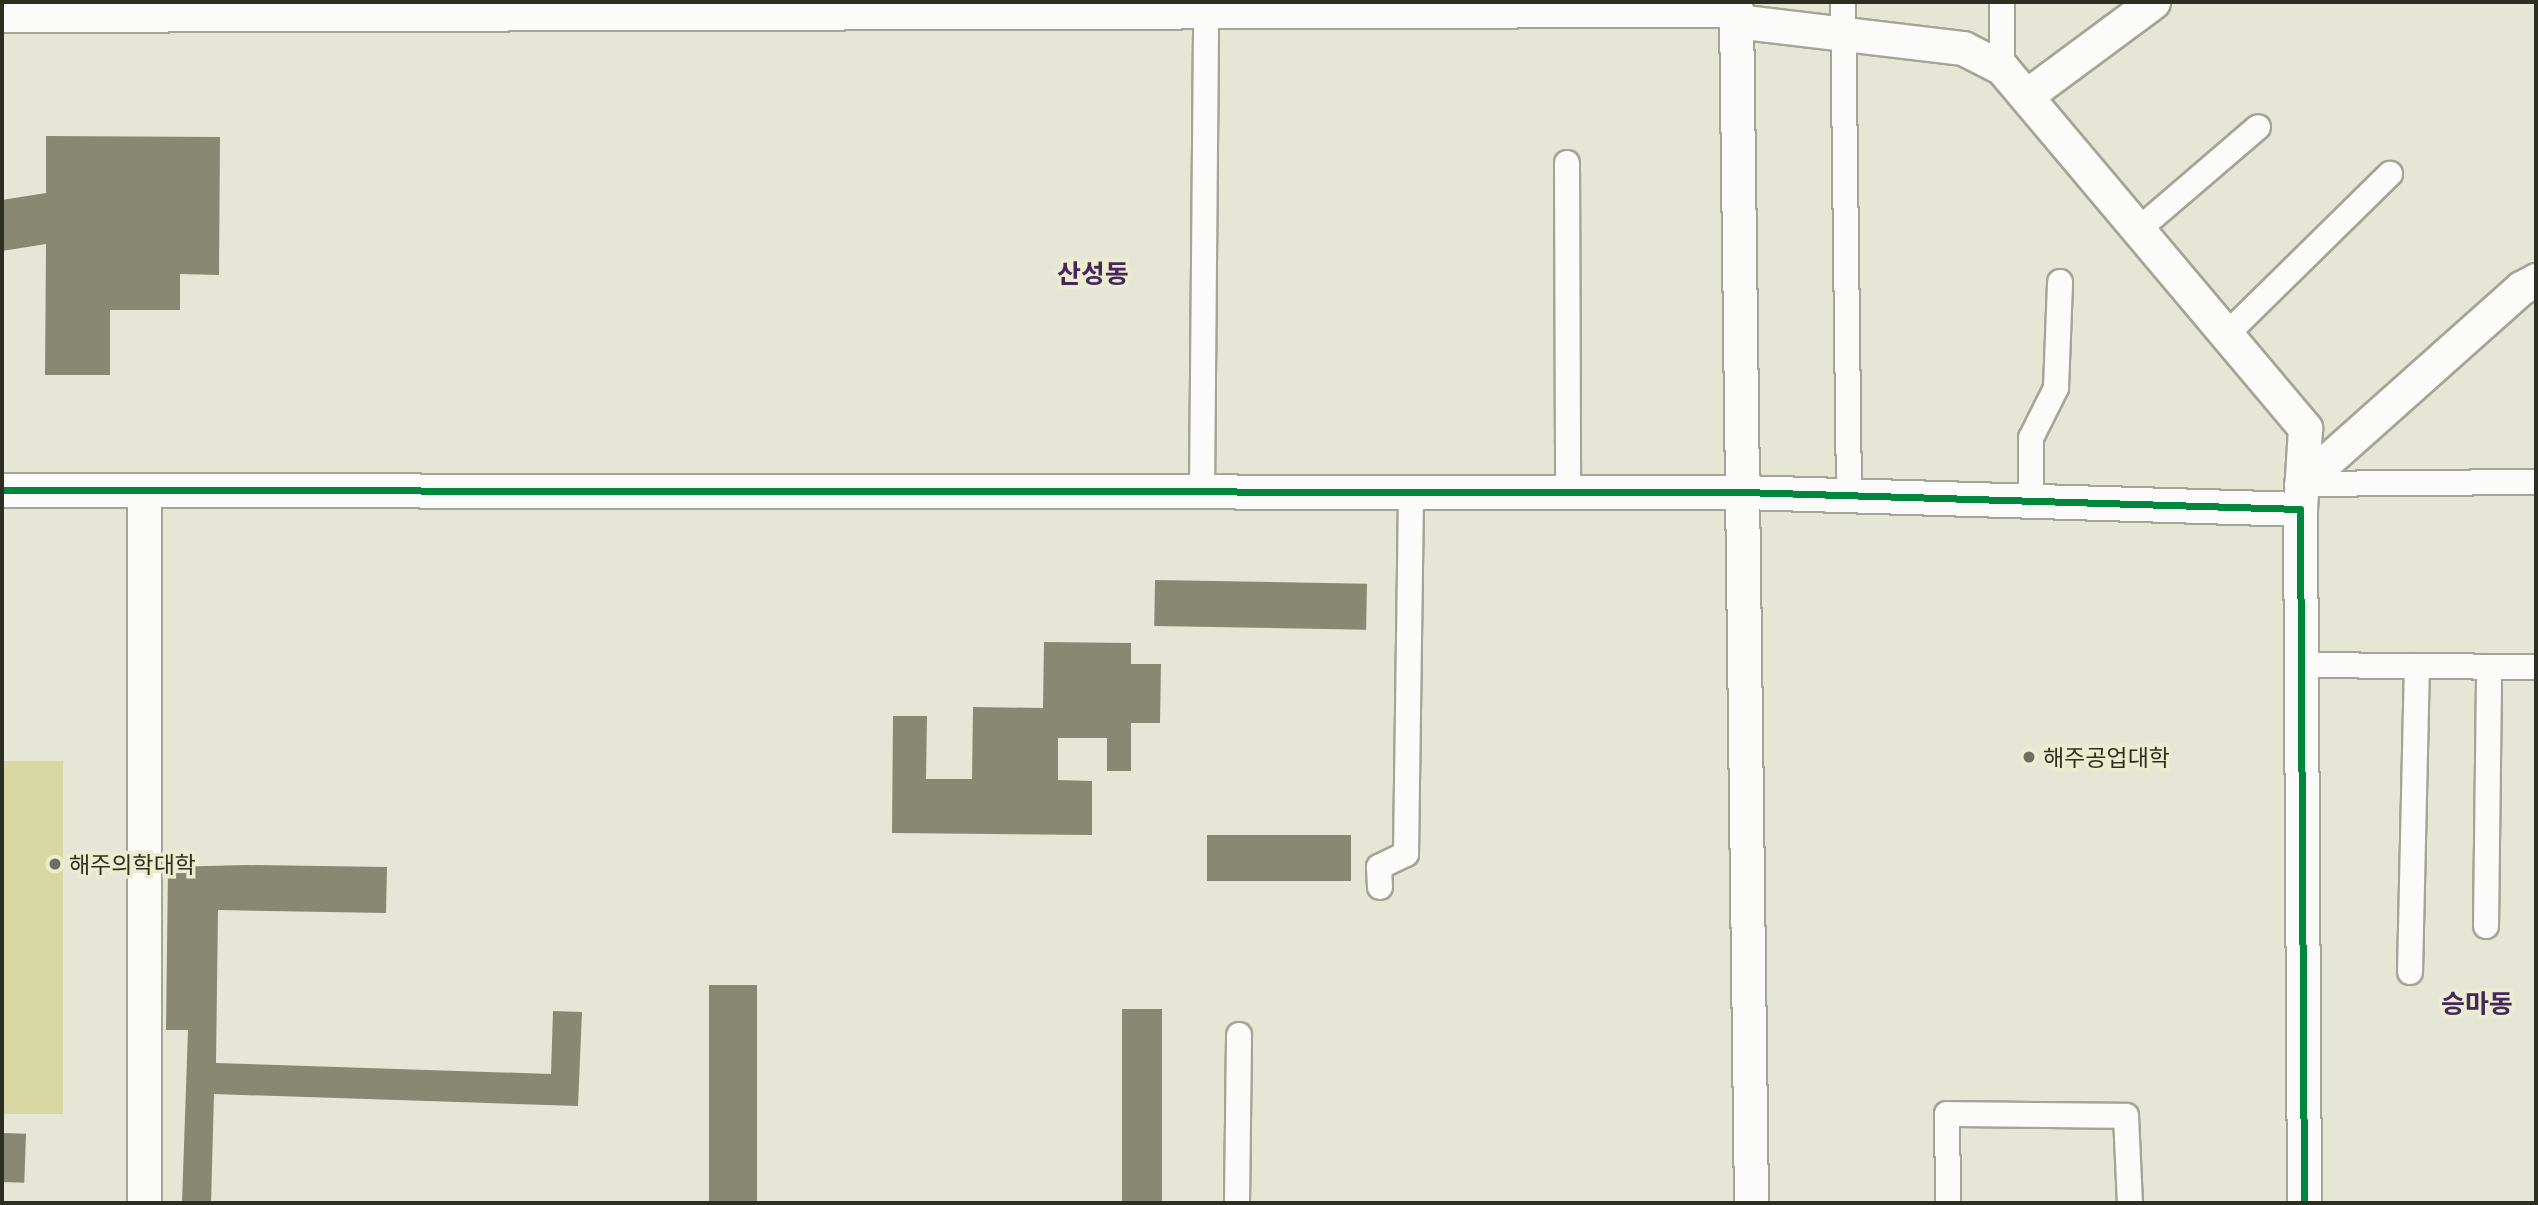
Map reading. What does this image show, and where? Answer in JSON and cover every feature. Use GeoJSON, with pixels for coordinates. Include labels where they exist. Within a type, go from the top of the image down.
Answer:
{"type":"FeatureCollection","features":[{"type":"Feature","properties":{"kind":"street"},"geometry":{"type":"LineString","coordinates":[[2002,2],[2002,68]]}},
{"type":"Feature","properties":{"kind":"street"},"geometry":{"type":"LineString","coordinates":[[2026,96],[2118,14],[2153,2]]}},
{"type":"Feature","properties":{"kind":"street"},"geometry":{"type":"LineString","coordinates":[[2,15],[302,8],[648,7],[1058,7],[1206,12],[1493,6],[1736,10],[1755,16],[1843,18],[1963,48],[2002,68],[2305,428],[2301,496],[2304,1203]]}},
{"type":"Feature","properties":{"kind":"street"},"geometry":{"type":"LineString","coordinates":[[1202,491],[1206,12]]}},
{"type":"Feature","properties":{"kind":"street"},"geometry":{"type":"LineString","coordinates":[[1751,1203],[1742,492],[1755,16]]}},
{"type":"Feature","properties":{"kind":"street"},"geometry":{"type":"LineString","coordinates":[[1843,18],[1849,495]]}},
{"type":"Feature","properties":{"kind":"street"},"geometry":{"type":"LineString","coordinates":[[2138,230],[2258,127]]}},
{"type":"Feature","properties":{"kind":"street"},"geometry":{"type":"LineString","coordinates":[[1567,163],[1568,492]]}},
{"type":"Feature","properties":{"kind":"street"},"geometry":{"type":"LineString","coordinates":[[2227,335],[2390,174]]}},
{"type":"Feature","properties":{"kind":"street"},"geometry":{"type":"LineString","coordinates":[[2301,496],[2521,288],[2536,280]]}},
{"type":"Feature","properties":{"kind":"street"},"geometry":{"type":"LineString","coordinates":[[2031,501],[2031,438],[2056,388],[2060,282]]}},
{"type":"Feature","properties":{"kind":"street"},"geometry":{"type":"LineString","coordinates":[[2,490],[1742,492],[2031,501],[2301,496],[2536,482]]}},
{"type":"Feature","properties":{"kind":"street"},"geometry":{"type":"LineString","coordinates":[[144,490],[144,1203]]}},
{"type":"Feature","properties":{"kind":"street"},"geometry":{"type":"LineString","coordinates":[[1380,887],[1379,867],[1406,854],[1410,491]]}},
{"type":"Feature","properties":{"kind":"street"},"geometry":{"type":"LineString","coordinates":[[2301,665],[2536,667]]}},
{"type":"Feature","properties":{"kind":"street"},"geometry":{"type":"LineString","coordinates":[[2410,972],[2417,666]]}},
{"type":"Feature","properties":{"kind":"street"},"geometry":{"type":"LineString","coordinates":[[2486,926],[2489,667]]}},
{"type":"Feature","properties":{"kind":"street"},"geometry":{"type":"LineString","coordinates":[[1237,1203],[1239,1035]]}},
{"type":"Feature","properties":{"kind":"street"},"geometry":{"type":"LineString","coordinates":[[1948,1203],[1947,1114],[2126,1116],[2130,1203]]}},
{"type":"Feature","properties":{"kind":"green space"},"geometry":{"type":"Polygon","coordinates":[[[2,761],[63,761],[63,1114],[2,1114],[2,761]]]}},
{"type":"Feature","properties":{"kind":"building"},"geometry":{"type":"Polygon","coordinates":[[[46,136],[220,137],[219,275],[180,274],[180,310],[110,310],[110,375],[45,375],[46,244],[2,251],[2,200],[46,193],[46,136]]]}},
{"type":"Feature","properties":{"kind":"building"},"geometry":{"type":"Polygon","coordinates":[[[1155,580],[1367,584],[1366,630],[1154,626],[1155,580]]]}},
{"type":"Feature","properties":{"kind":"building"},"geometry":{"type":"Polygon","coordinates":[[[1044,642],[1131,643],[1131,664],[1161,664],[1160,723],[1131,723],[1131,771],[1107,771],[1107,738],[1058,738],[1058,780],[1092,781],[1092,835],[892,833],[893,716],[927,716],[926,779],[972,779],[973,707],[1043,708],[1044,642]]]}},
{"type":"Feature","properties":{"kind":"building"},"geometry":{"type":"Polygon","coordinates":[[[1207,835],[1351,835],[1351,881],[1207,881],[1207,835]]]}},
{"type":"Feature","properties":{"kind":"building"},"geometry":{"type":"Polygon","coordinates":[[[168,867],[387,867],[386,913],[218,910],[216,1063],[551,1074],[553,1011],[582,1012],[578,1106],[214,1094],[211,1203],[182,1203],[188,1030],[166,1030],[168,867]]]}},
{"type":"Feature","properties":{"kind":"building"},"geometry":{"type":"Polygon","coordinates":[[[709,985],[757,985],[757,1203],[709,1203],[709,985]]]}},
{"type":"Feature","properties":{"kind":"building"},"geometry":{"type":"Polygon","coordinates":[[[1122,1009],[1162,1009],[1162,1203],[1122,1203],[1122,1009]]]}},
{"type":"Feature","properties":{"kind":"building"},"geometry":{"type":"Polygon","coordinates":[[[2,1133],[26,1134],[24,1183],[2,1182],[2,1133]]]}},
{"type":"Feature","properties":{"kind":"cycle path"},"geometry":{"type":"LineString","coordinates":[[2,490],[1743,492],[2300,509],[2304,1203]]}},
{"type":"Feature","properties":{"kind":"place","name":"해주공업대학"},"geometry":{"type":"Point","coordinates":[2029,757]}},
{"type":"Feature","properties":{"kind":"place","name":"해주의학대학"},"geometry":{"type":"Point","coordinates":[55,864]}},
{"type":"Feature","properties":{"kind":"district","name":"산성동"},"geometry":{"type":"Point","coordinates":[1093,274]}},
{"type":"Feature","properties":{"kind":"district","name":"승마동"},"geometry":{"type":"Point","coordinates":[2477,1004]}}]}
